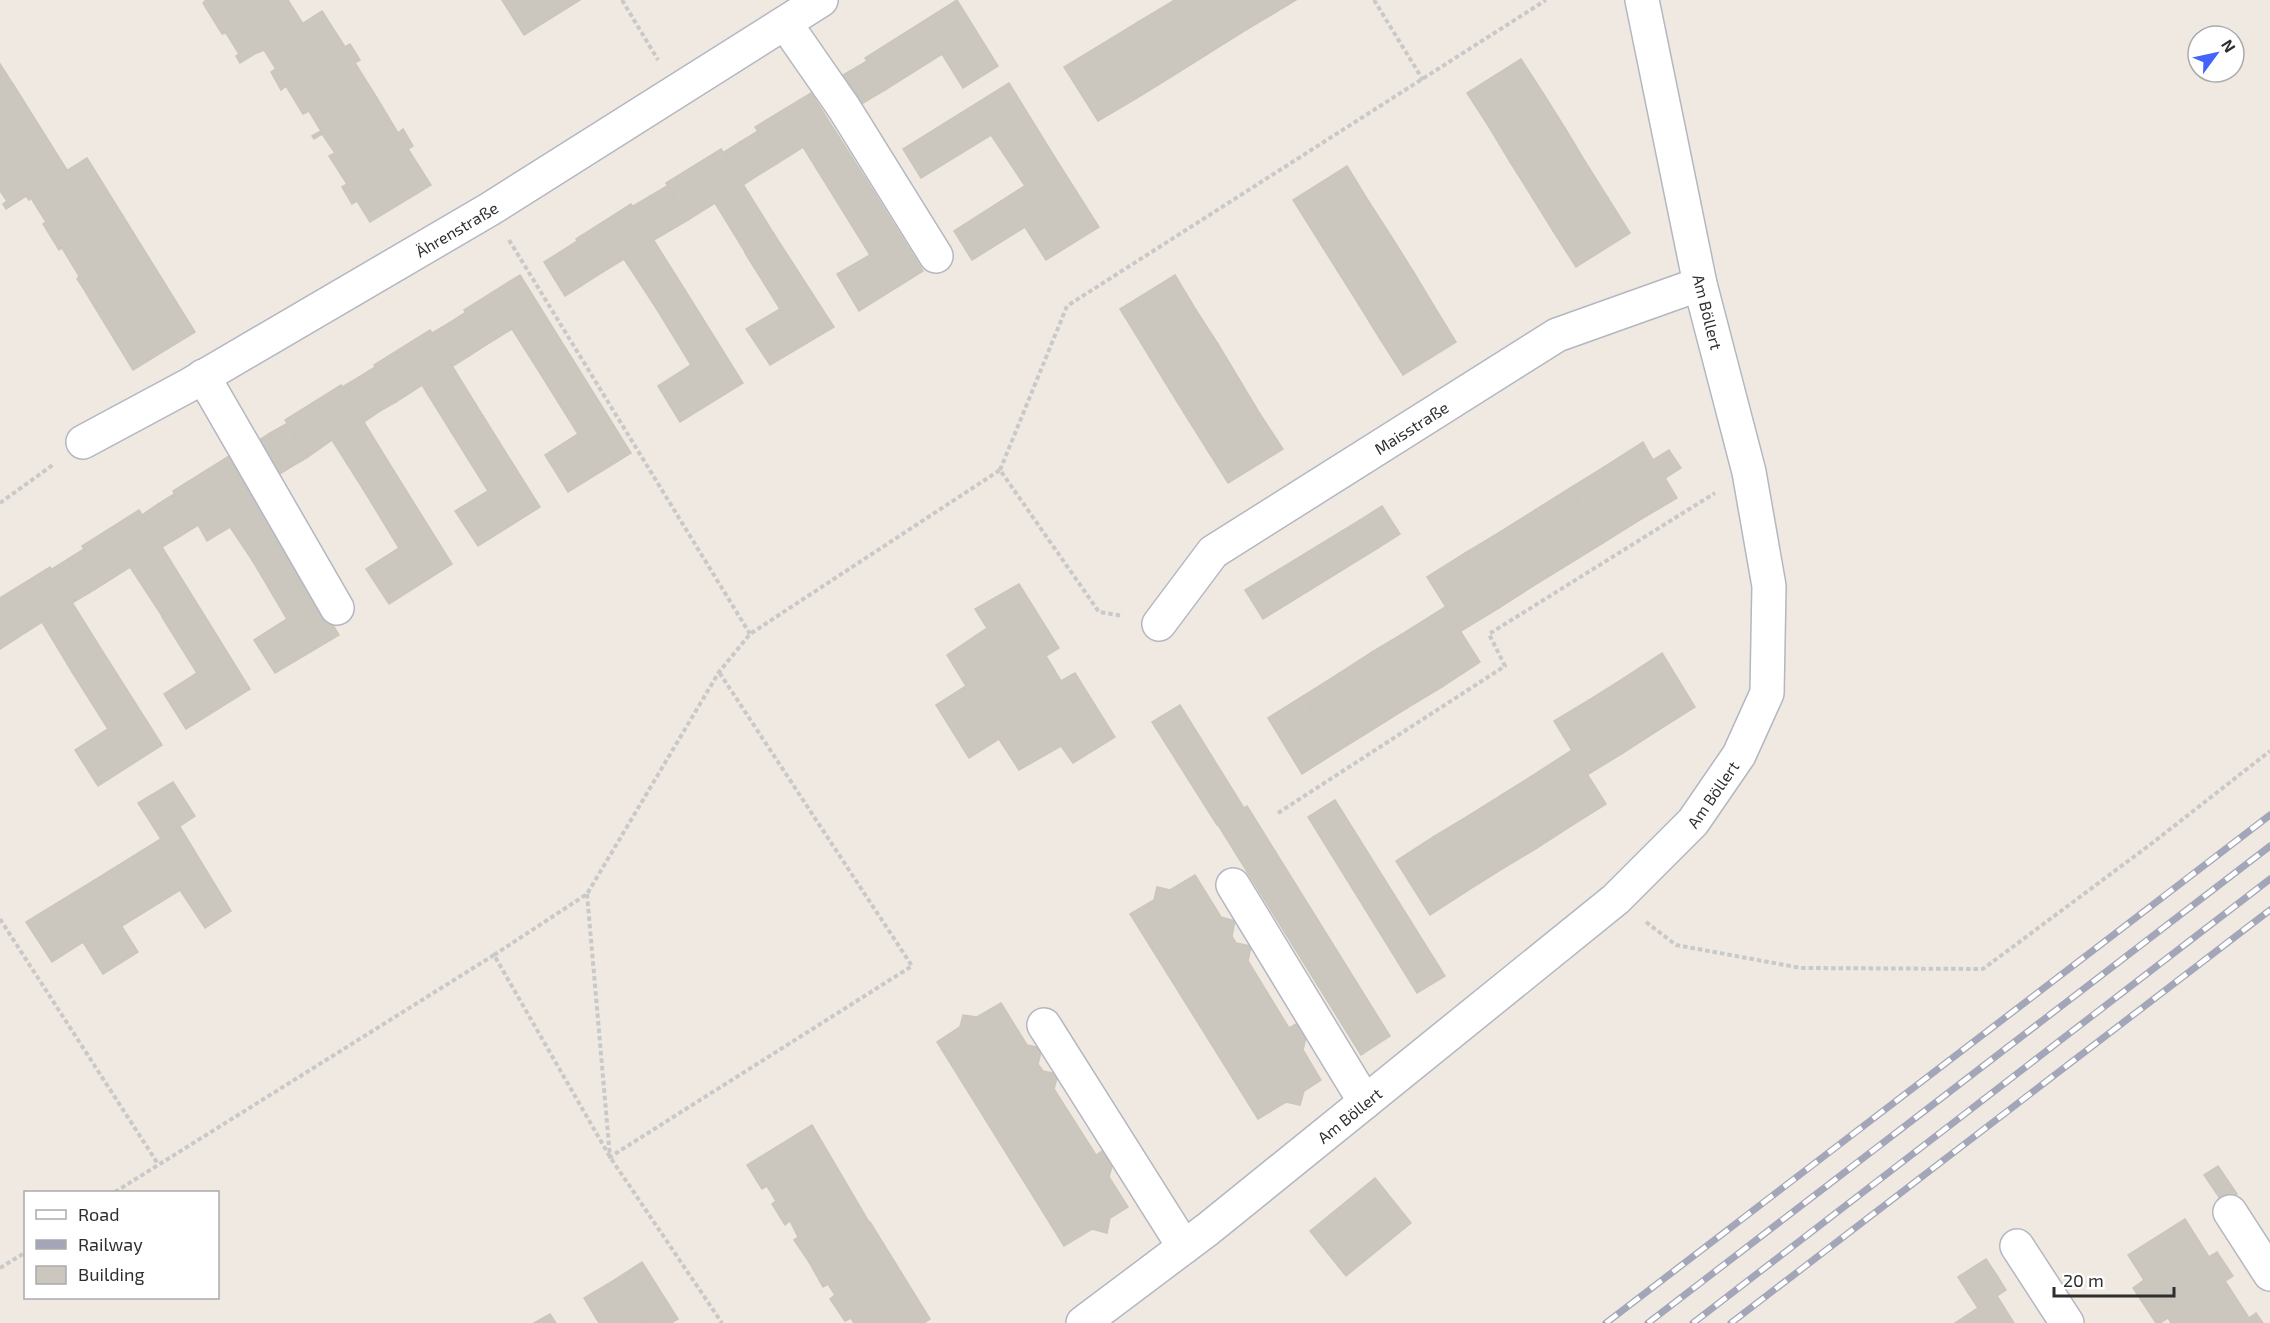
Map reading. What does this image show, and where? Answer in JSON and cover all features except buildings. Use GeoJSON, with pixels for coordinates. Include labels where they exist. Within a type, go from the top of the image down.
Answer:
{"type":"FeatureCollection","features":[{"type":"Feature","properties":{"kind":"street","name":"Ährenstraße"},"geometry":{"type":"LineString","coordinates":[[83,442],[203,376],[490,209],[821,0]]}},
{"type":"Feature","properties":{"kind":"street","name":"Am Böllert"},"geometry":{"type":"LineString","coordinates":[[1083,1323],[1184,1247],[1616,899],[1693,822],[1738,755],[1767,693],[1768,586],[1749,472],[1700,285],[1642,0]]}},
{"type":"Feature","properties":{"kind":"street"},"geometry":{"type":"LineString","coordinates":[[785,23],[844,108],[936,256]]}},
{"type":"Feature","properties":{"kind":"street","name":"Maisstraße"},"geometry":{"type":"LineString","coordinates":[[1159,624],[1213,552],[1557,335],[1700,285]]}},
{"type":"Feature","properties":{"kind":"street"},"geometry":{"type":"LineString","coordinates":[[203,376],[337,608]]}},
{"type":"Feature","properties":{"kind":"street"},"geometry":{"type":"LineString","coordinates":[[1233,885],[1365,1102]]}},
{"type":"Feature","properties":{"kind":"street"},"geometry":{"type":"LineString","coordinates":[[1044,1025],[1184,1247]]}},
{"type":"Feature","properties":{"kind":"street"},"geometry":{"type":"LineString","coordinates":[[2230,1212],[2270,1274]]}},
{"type":"Feature","properties":{"kind":"street"},"geometry":{"type":"LineString","coordinates":[[2017,1246],[2067,1323]]}},
{"type":"Feature","properties":{"kind":"path"},"geometry":{"type":"LineString","coordinates":[[622,0],[678,91]]}},
{"type":"Feature","properties":{"kind":"path"},"geometry":{"type":"LineString","coordinates":[[1374,0],[1423,80]]}},
{"type":"Feature","properties":{"kind":"path"},"geometry":{"type":"LineString","coordinates":[[117,1191],[494,955],[586,894],[719,672],[750,634],[1000,470],[1067,306],[1546,0]]}},
{"type":"Feature","properties":{"kind":"path"},"geometry":{"type":"LineString","coordinates":[[490,209],[750,634]]}},
{"type":"Feature","properties":{"kind":"path"},"geometry":{"type":"LineString","coordinates":[[0,503],[83,442]]}},
{"type":"Feature","properties":{"kind":"path"},"geometry":{"type":"LineString","coordinates":[[1000,470],[1099,612],[1159,624]]}},
{"type":"Feature","properties":{"kind":"path"},"geometry":{"type":"LineString","coordinates":[[1278,813],[1505,666],[1489,634],[1749,472]]}},
{"type":"Feature","properties":{"kind":"path"},"geometry":{"type":"LineString","coordinates":[[610,1157],[912,966],[719,672]]}},
{"type":"Feature","properties":{"kind":"path"},"geometry":{"type":"LineString","coordinates":[[1616,899],[1676,945],[1801,968],[1983,969],[2151,844],[2270,751]]}},
{"type":"Feature","properties":{"kind":"path"},"geometry":{"type":"LineString","coordinates":[[586,894],[610,1157]]}},
{"type":"Feature","properties":{"kind":"path"},"geometry":{"type":"LineString","coordinates":[[0,919],[158,1164]]}},
{"type":"Feature","properties":{"kind":"path"},"geometry":{"type":"LineString","coordinates":[[494,955],[610,1157],[722,1323]]}},
{"type":"Feature","properties":{"kind":"path"},"geometry":{"type":"LineString","coordinates":[[0,1268],[24,1253]]}},
{"type":"Feature","properties":{"kind":"railway"},"geometry":{"type":"LineString","coordinates":[[1606,1323],[2270,815]]}},
{"type":"Feature","properties":{"kind":"railway"},"geometry":{"type":"LineString","coordinates":[[1648,1323],[2270,846]]}},
{"type":"Feature","properties":{"kind":"railway"},"geometry":{"type":"LineString","coordinates":[[1693,1323],[2270,879]]}},
{"type":"Feature","properties":{"kind":"railway"},"geometry":{"type":"LineString","coordinates":[[1731,1323],[2270,910]]}}]}
